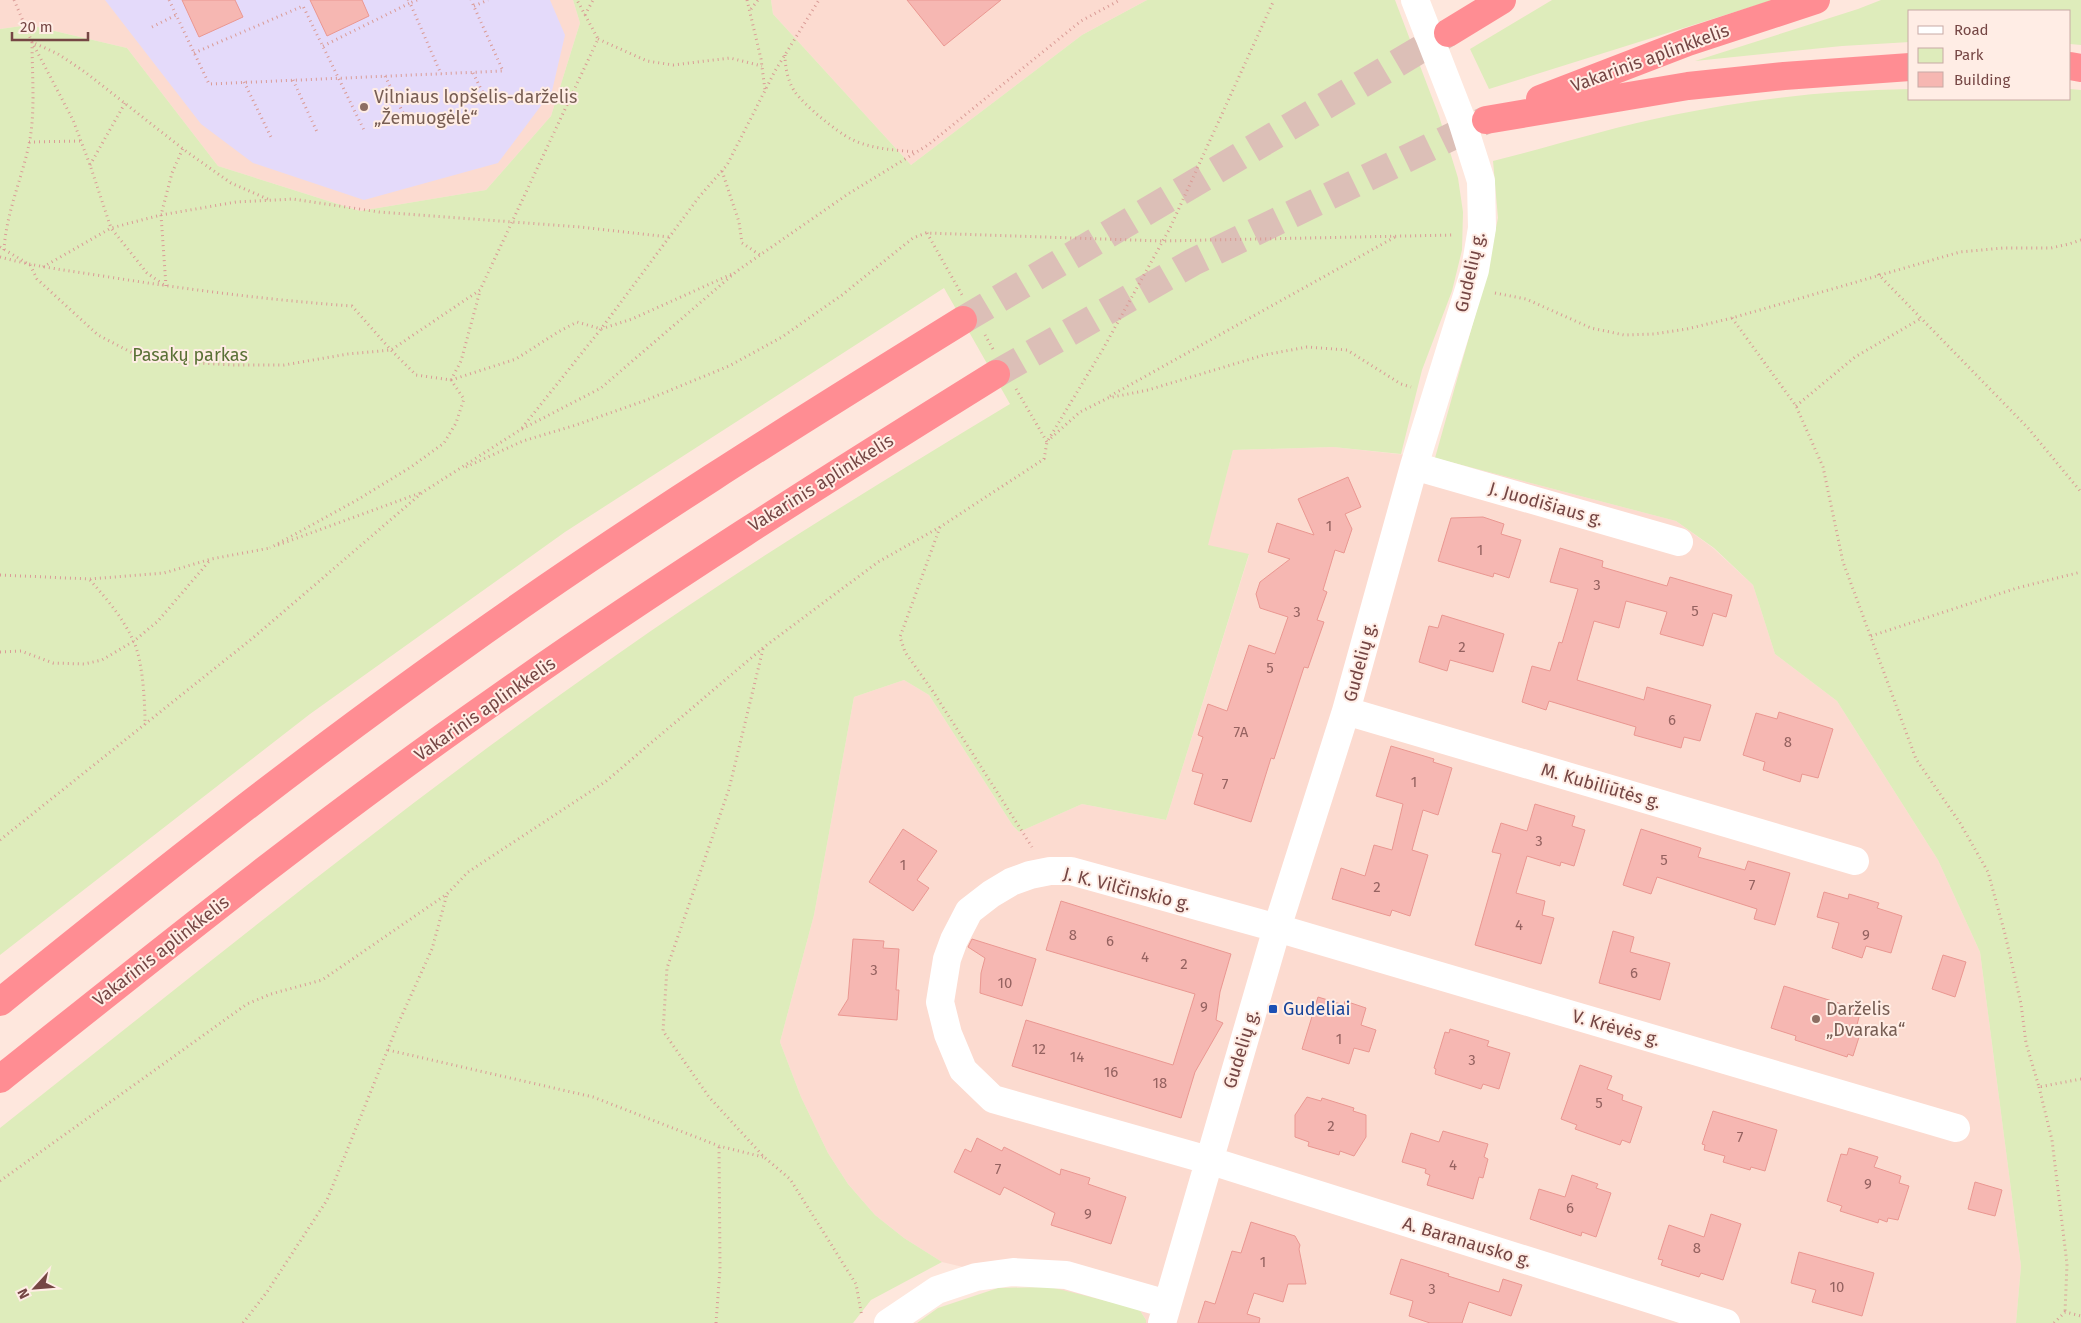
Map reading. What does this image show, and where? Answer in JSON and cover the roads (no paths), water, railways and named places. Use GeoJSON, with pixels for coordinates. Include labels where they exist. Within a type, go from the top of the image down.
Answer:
{"type":"FeatureCollection","features":[{"type":"Feature","properties":{"kind":"highway"},"geometry":{"type":"LineString","coordinates":[[1448,33],[1502,0]]}},
{"type":"Feature","properties":{"kind":"highway","name":"Vakarinis aplinkkelis"},"geometry":{"type":"LineString","coordinates":[[1816,0],[1688,42],[1486,120],[1688,86],[1784,76],[1908,67]]}},
{"type":"Feature","properties":{"kind":"highway"},"geometry":{"type":"LineString","coordinates":[[0,1002],[90,929],[293,772],[466,644],[613,543],[764,444],[971,318]]}},
{"type":"Feature","properties":{"kind":"highway","name":"Vakarinis aplinkkelis"},"geometry":{"type":"LineString","coordinates":[[0,1079],[133,972],[347,807],[496,699],[793,500],[1001,369]]}},
{"type":"Feature","properties":{"kind":"street","name":"Gudelių g."},"geometry":{"type":"LineString","coordinates":[[1164,1314],[1277,928],[1346,711],[1414,466],[1470,288],[1481,234],[1481,181],[1461,118],[1416,0]]}},
{"type":"Feature","properties":{"kind":"street","name":"J. Juodišiaus g."},"geometry":{"type":"LineString","coordinates":[[1414,466],[1679,542]]}},
{"type":"Feature","properties":{"kind":"street","name":"M. Kubiliūtės g."},"geometry":{"type":"LineString","coordinates":[[1346,711],[1855,861]]}},
{"type":"Feature","properties":{"kind":"street","name":"J. K. Vilčinskio g."},"geometry":{"type":"LineString","coordinates":[[1208,1160],[993,1098],[963,1070],[948,1034],[940,1002],[947,959],[954,940],[969,912],[990,894],[1011,882],[1030,875],[1050,871],[1071,871],[1277,928]]}},
{"type":"Feature","properties":{"kind":"street","name":"V. Krėvės g."},"geometry":{"type":"LineString","coordinates":[[1277,928],[1956,1128]]}},
{"type":"Feature","properties":{"kind":"street","name":"A. Baranausko g."},"geometry":{"type":"LineString","coordinates":[[1208,1160],[1726,1323]]}},
{"type":"Feature","properties":{"kind":"street"},"geometry":{"type":"LineString","coordinates":[[888,1323],[937,1290],[976,1277],[1013,1272],[1066,1275],[1164,1314]]}},
{"type":"Feature","properties":{"kind":"tunnel"},"geometry":{"type":"LineString","coordinates":[[963,320],[1448,33]]}},
{"type":"Feature","properties":{"kind":"tunnel"},"geometry":{"type":"LineString","coordinates":[[996,374],[1193,262],[1486,120]]}},
{"type":"Feature","properties":{"kind":"place","name":"Vilniaus lopšelis-darželis „Žemuogėlė“"},"geometry":{"type":"Point","coordinates":[364,107]}},
{"type":"Feature","properties":{"kind":"place","name":"Gudeliai"},"geometry":{"type":"Point","coordinates":[1273,1009]}},
{"type":"Feature","properties":{"kind":"place","name":"Darželis „Dvaraka“"},"geometry":{"type":"Point","coordinates":[1816,1019]}},
{"type":"Feature","properties":{"kind":"park label","name":"Pasakų parkas"},"geometry":{"type":"Point","coordinates":[190,355]}}]}
